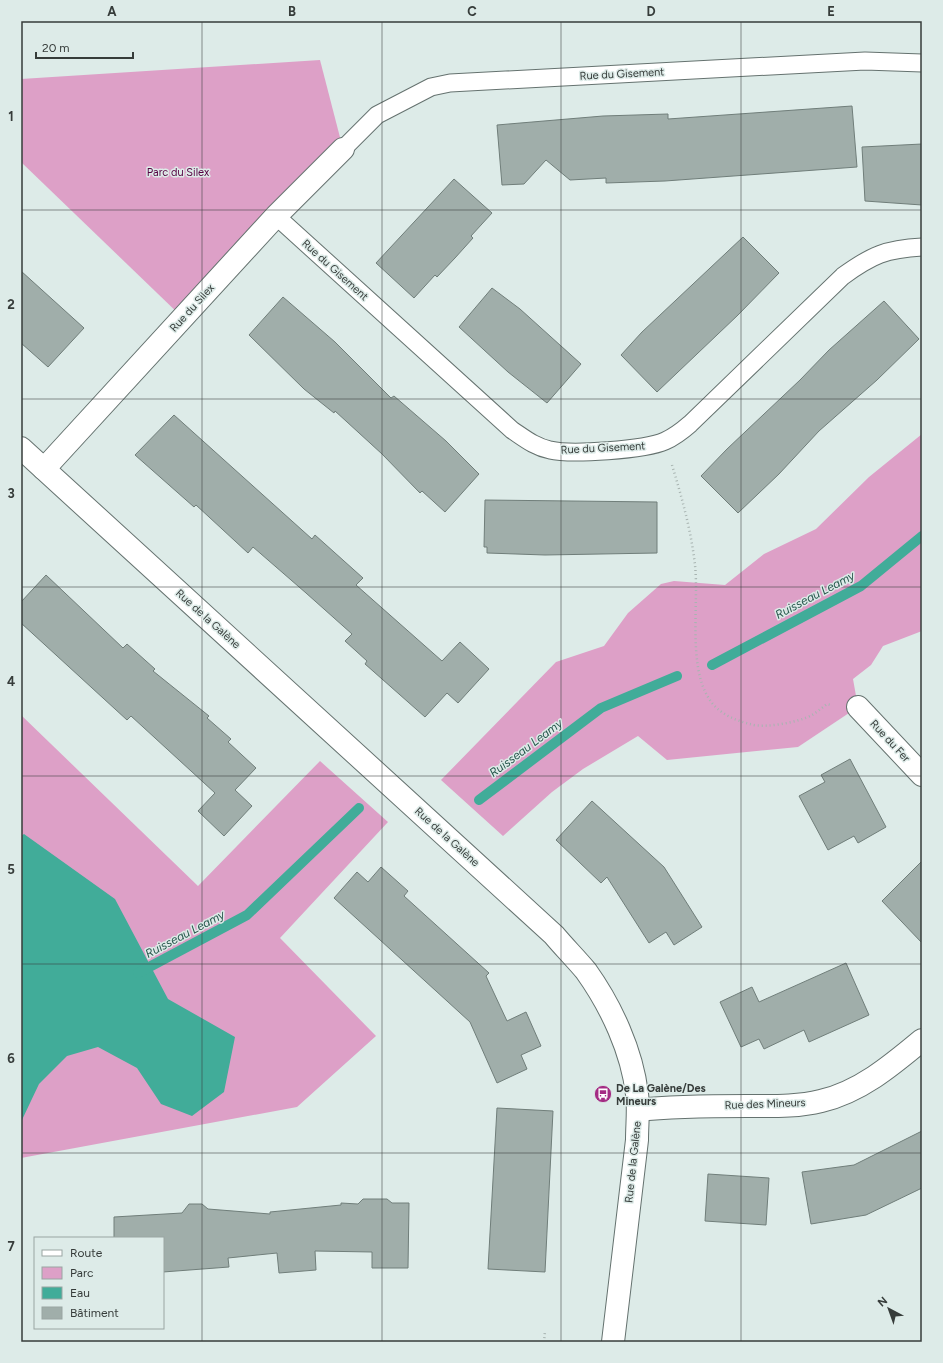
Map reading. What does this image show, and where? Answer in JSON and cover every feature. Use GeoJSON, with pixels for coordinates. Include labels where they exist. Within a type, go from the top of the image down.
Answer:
{"type":"FeatureCollection","features":[{"type":"Feature","properties":{"kind":"street","name":"Rue du Silex"},"geometry":{"type":"LineString","coordinates":[[44,469],[276,216],[343,149]]}},
{"type":"Feature","properties":{"kind":"street","name":"Rue de la Galène"},"geometry":{"type":"LineString","coordinates":[[21,448],[554,935],[585,971],[610,1011],[620,1033],[632,1070],[638,1110],[636,1140],[613,1342]]}},
{"type":"Feature","properties":{"kind":"street","name":"Rue du Fer"},"geometry":{"type":"LineString","coordinates":[[858,707],[922,774]]}},
{"type":"Feature","properties":{"kind":"street","name":"Rue des Mineurs"},"geometry":{"type":"LineString","coordinates":[[638,1110],[673,1106],[784,1106],[821,1101],[846,1092],[872,1079],[922,1040]]}},
{"type":"Feature","properties":{"kind":"lane","name":"Rue du Gisement"},"geometry":{"type":"LineString","coordinates":[[343,149],[377,115],[431,87],[450,83],[865,61],[922,63]]}},
{"type":"Feature","properties":{"kind":"lane","name":"Rue du Gisement"},"geometry":{"type":"LineString","coordinates":[[276,216],[512,430],[531,443],[550,451],[573,452],[633,449],[665,441],[690,424],[843,276],[879,254],[898,248],[922,247]]}},
{"type":"Feature","properties":{"kind":"path"},"geometry":{"type":"LineString","coordinates":[[665,441],[688,518],[695,566],[697,652],[700,682],[708,698],[728,717],[755,726],[773,725],[811,716],[827,704],[858,707]]}},
{"type":"Feature","properties":{"kind":"path"},"geometry":{"type":"LineString","coordinates":[[544,1342],[545,1331]]}},
{"type":"Feature","properties":{"kind":"green space","name":"Parc du Silex"},"geometry":{"type":"Polygon","coordinates":[[[320,60],[343,149],[183,318],[21,162],[21,79],[320,60]]]}},
{"type":"Feature","properties":{"kind":"green space"},"geometry":{"type":"Polygon","coordinates":[[[922,434],[922,631],[883,646],[871,665],[853,679],[858,707],[798,747],[667,760],[638,736],[583,769],[552,792],[503,836],[441,780],[556,662],[604,646],[628,613],[661,584],[674,581],[725,585],[764,554],[816,529],[869,477],[922,434]]]}},
{"type":"Feature","properties":{"kind":"green space"},"geometry":{"type":"Polygon","coordinates":[[[21,715],[198,886],[320,761],[388,822],[280,938],[376,1036],[297,1107],[21,1158],[21,715]]]}},
{"type":"Feature","properties":{"kind":"water"},"geometry":{"type":"Polygon","coordinates":[[[24,834],[115,899],[168,999],[235,1037],[224,1092],[192,1116],[161,1104],[137,1068],[98,1047],[67,1056],[39,1084],[21,1122],[21,836],[24,834]]]}},
{"type":"Feature","properties":{"kind":"building"},"geometry":{"type":"Polygon","coordinates":[[[852,106],[857,167],[665,181],[606,183],[606,178],[570,180],[546,160],[524,184],[502,185],[497,125],[603,116],[668,114],[668,119],[852,106]]]}},
{"type":"Feature","properties":{"kind":"building"},"geometry":{"type":"Polygon","coordinates":[[[922,144],[922,205],[865,201],[862,147],[922,144]]]}},
{"type":"Feature","properties":{"kind":"building"},"geometry":{"type":"Polygon","coordinates":[[[454,179],[492,213],[471,236],[473,238],[455,258],[437,277],[435,275],[414,298],[376,263],[454,179]]]}},
{"type":"Feature","properties":{"kind":"building"},"geometry":{"type":"Polygon","coordinates":[[[743,237],[779,273],[738,315],[657,392],[621,355],[642,332],[743,237]]]}},
{"type":"Feature","properties":{"kind":"building"},"geometry":{"type":"Polygon","coordinates":[[[21,271],[84,328],[48,367],[21,343],[21,271]]]}},
{"type":"Feature","properties":{"kind":"building"},"geometry":{"type":"Polygon","coordinates":[[[492,288],[520,309],[581,364],[547,403],[508,372],[459,327],[492,288]]]}},
{"type":"Feature","properties":{"kind":"building"},"geometry":{"type":"Polygon","coordinates":[[[283,297],[335,342],[391,398],[394,396],[446,441],[479,474],[445,512],[422,491],[420,493],[382,454],[335,411],[334,413],[304,389],[249,335],[283,297]]]}},
{"type":"Feature","properties":{"kind":"building"},"geometry":{"type":"Polygon","coordinates":[[[884,301],[919,339],[877,380],[819,431],[779,474],[738,513],[701,476],[829,350],[884,301]]]}},
{"type":"Feature","properties":{"kind":"building"},"geometry":{"type":"Polygon","coordinates":[[[174,415],[312,539],[315,535],[363,578],[356,585],[442,661],[460,642],[489,669],[458,703],[447,693],[425,717],[365,664],[367,661],[345,641],[352,634],[253,547],[248,553],[196,505],[194,507],[135,455],[174,415]]]}},
{"type":"Feature","properties":{"kind":"building"},"geometry":{"type":"Polygon","coordinates":[[[485,500],[657,502],[657,553],[545,555],[487,553],[487,547],[484,547],[485,500]]]}},
{"type":"Feature","properties":{"kind":"building"},"geometry":{"type":"Polygon","coordinates":[[[46,575],[123,648],[127,644],[155,669],[153,671],[209,716],[207,718],[231,739],[228,742],[256,768],[235,790],[252,806],[224,836],[198,811],[215,793],[131,716],[127,720],[21,623],[21,602],[46,575]]]}},
{"type":"Feature","properties":{"kind":"building"},"geometry":{"type":"Polygon","coordinates":[[[850,759],[886,827],[858,843],[854,836],[828,850],[799,796],[825,782],[821,775],[850,759]]]}},
{"type":"Feature","properties":{"kind":"building"},"geometry":{"type":"Polygon","coordinates":[[[592,801],[664,867],[702,927],[674,945],[666,932],[649,943],[607,877],[601,883],[556,840],[592,801]]]}},
{"type":"Feature","properties":{"kind":"building"},"geometry":{"type":"Polygon","coordinates":[[[922,861],[922,943],[882,901],[922,861]]]}},
{"type":"Feature","properties":{"kind":"building"},"geometry":{"type":"Polygon","coordinates":[[[381,867],[408,891],[404,896],[489,973],[486,976],[507,1021],[526,1012],[541,1046],[521,1055],[527,1069],[497,1083],[470,1022],[334,898],[357,872],[368,882],[381,867]]]}},
{"type":"Feature","properties":{"kind":"building"},"geometry":{"type":"Polygon","coordinates":[[[846,963],[869,1015],[809,1042],[804,1030],[764,1049],[759,1039],[741,1047],[720,1002],[752,987],[759,1002],[846,963]]]}},
{"type":"Feature","properties":{"kind":"building"},"geometry":{"type":"Polygon","coordinates":[[[497,1108],[553,1111],[545,1272],[488,1269],[497,1108]]]}},
{"type":"Feature","properties":{"kind":"building"},"geometry":{"type":"Polygon","coordinates":[[[922,1131],[922,1188],[866,1215],[811,1224],[802,1172],[854,1165],[922,1131]]]}},
{"type":"Feature","properties":{"kind":"building"},"geometry":{"type":"Polygon","coordinates":[[[708,1174],[769,1178],[766,1225],[705,1221],[708,1174]]]}},
{"type":"Feature","properties":{"kind":"building"},"geometry":{"type":"Polygon","coordinates":[[[363,1199],[387,1199],[392,1203],[409,1203],[408,1268],[372,1268],[372,1252],[315,1251],[316,1270],[279,1273],[277,1253],[228,1258],[229,1267],[164,1272],[164,1237],[114,1237],[114,1217],[182,1213],[189,1204],[202,1204],[208,1209],[270,1214],[270,1212],[341,1205],[341,1203],[358,1204],[363,1199]]]}},
{"type":"Feature","properties":{"kind":"waterway","name":"Ruisseau Leamy"},"geometry":{"type":"LineString","coordinates":[[712,665],[861,586],[922,536]]}},
{"type":"Feature","properties":{"kind":"waterway","name":"Ruisseau Leamy"},"geometry":{"type":"LineString","coordinates":[[479,800],[601,708],[677,676]]}},
{"type":"Feature","properties":{"kind":"waterway","name":"Ruisseau Leamy"},"geometry":{"type":"LineString","coordinates":[[138,973],[247,915],[359,808]]}},
{"type":"Feature","properties":{"kind":"place","name":"De La Galène/Des Mineurs"},"geometry":{"type":"Point","coordinates":[603,1094]}}]}
